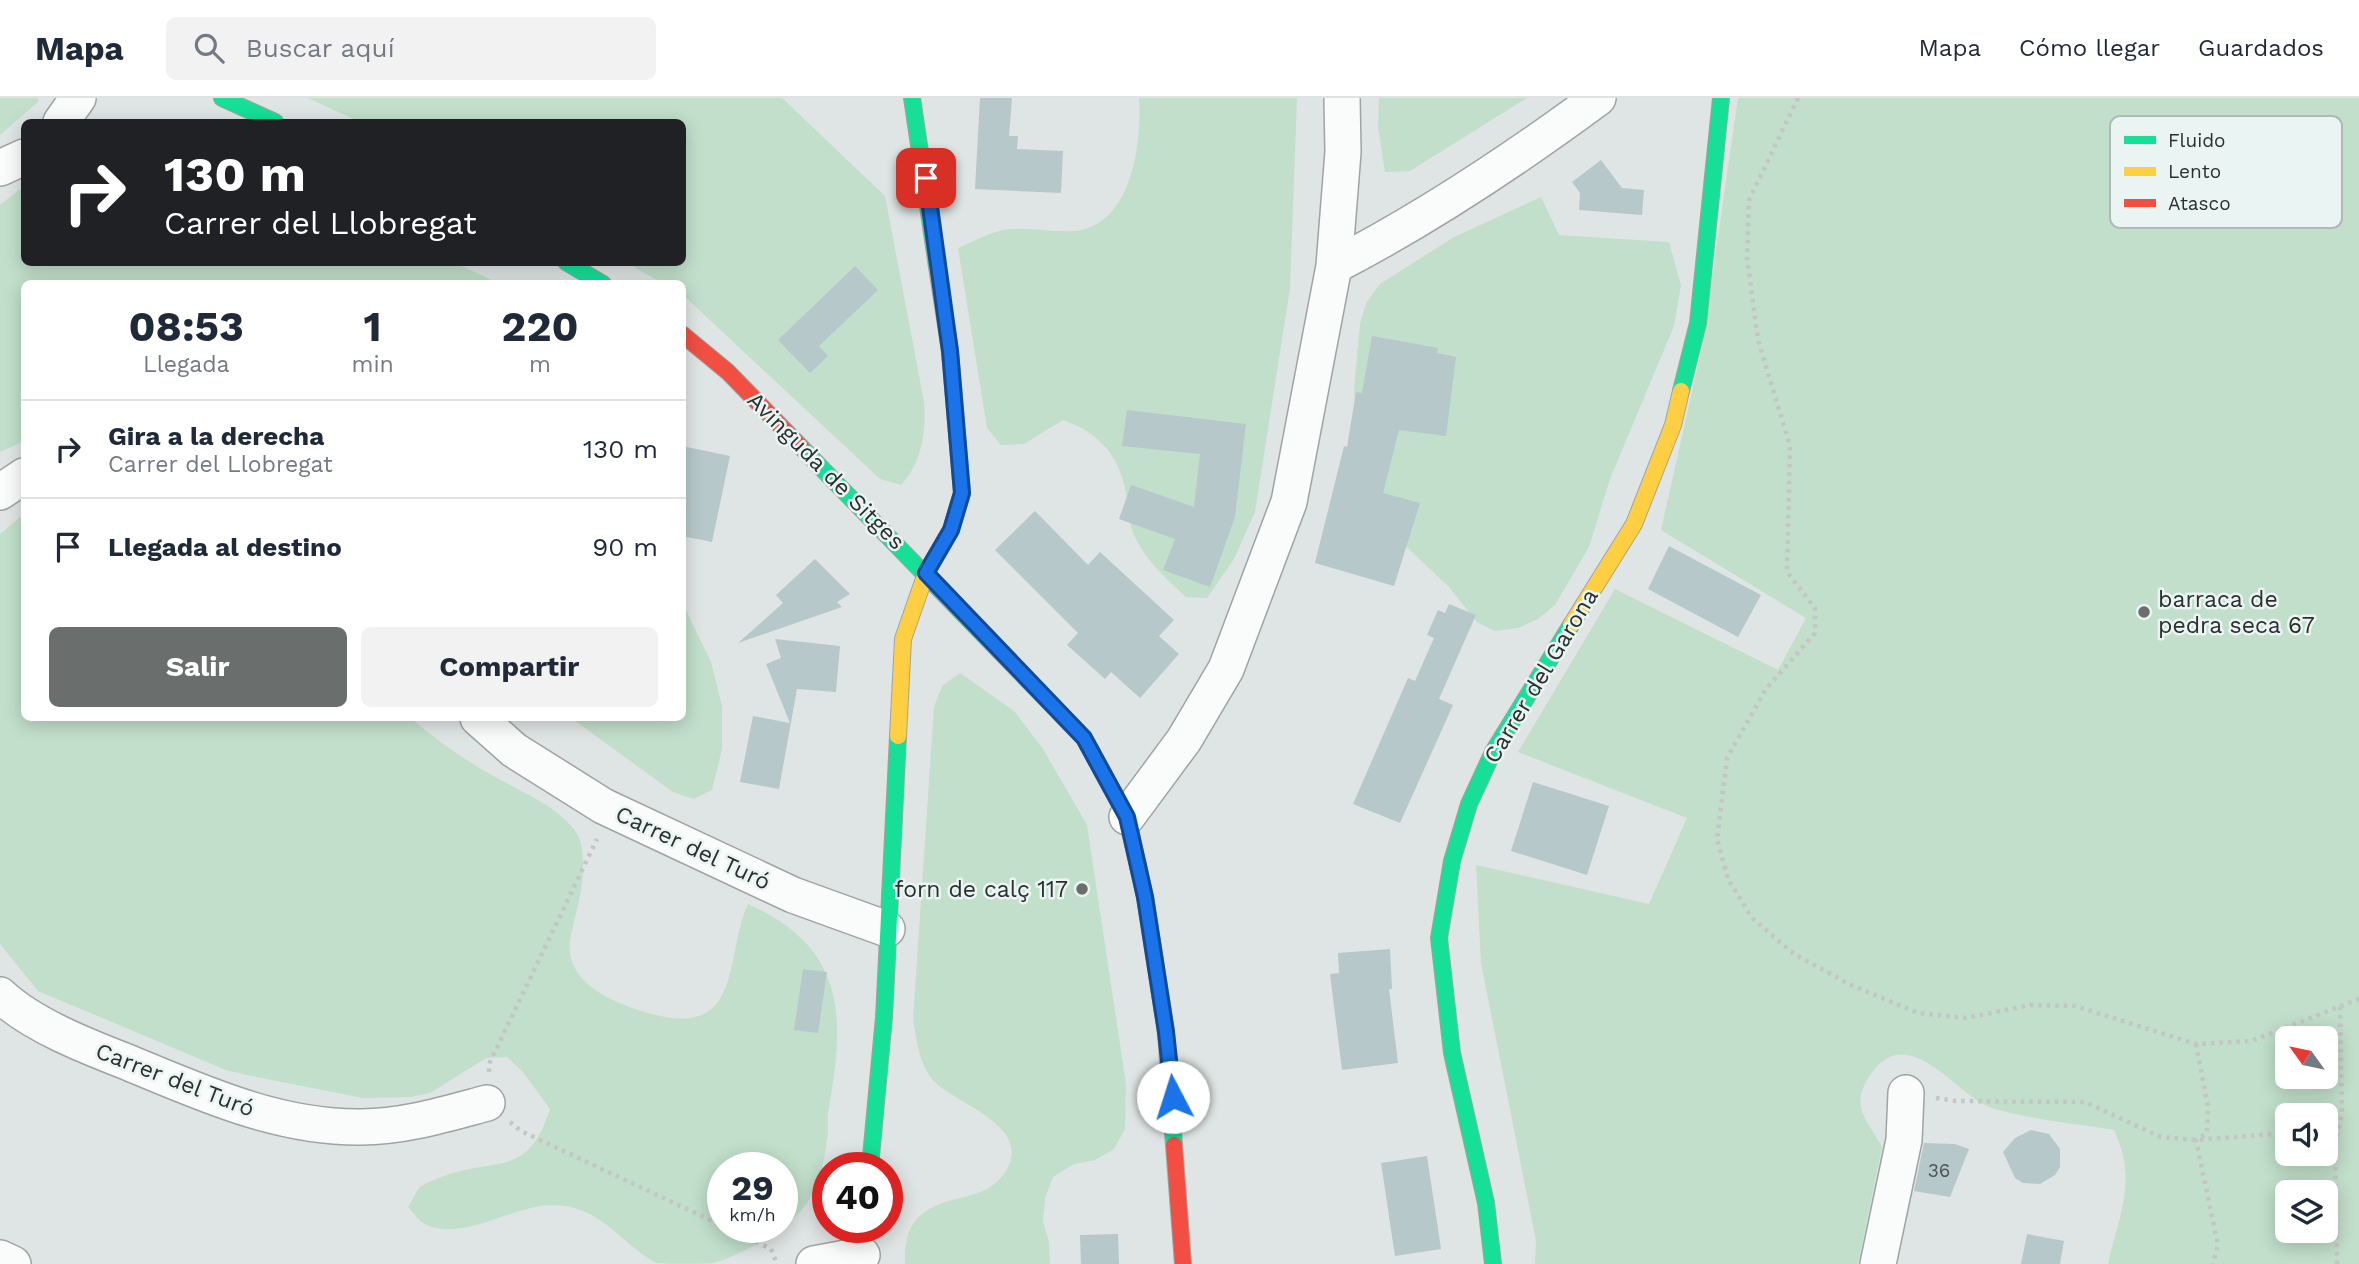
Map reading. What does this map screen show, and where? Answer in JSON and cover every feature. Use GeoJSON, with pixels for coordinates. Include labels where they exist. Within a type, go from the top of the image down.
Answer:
{"type":"FeatureCollection","features":[{"type":"Feature","properties":{"kind":"street"},"geometry":{"type":"LineString","coordinates":[[63,119],[78,98]]}},
{"type":"Feature","properties":{"kind":"street"},"geometry":{"type":"LineString","coordinates":[[222,98],[268,119]]}},
{"type":"Feature","properties":{"kind":"street"},"geometry":{"type":"LineString","coordinates":[[871,1152],[884,1017],[903,639],[926,573],[951,530],[962,493],[950,351],[912,98]]}},
{"type":"Feature","properties":{"kind":"street"},"geometry":{"type":"LineString","coordinates":[[1127,817],[1184,740],[1226,669],[1289,502],[1334,266],[1343,152],[1342,98]]}},
{"type":"Feature","properties":{"kind":"street"},"geometry":{"type":"LineString","coordinates":[[1334,266],[1435,210],[1548,135],[1598,98]]}},
{"type":"Feature","properties":{"kind":"street","name":"Carrer del Garona"},"geometry":{"type":"LineString","coordinates":[[1493,1264],[1486,1203],[1452,1054],[1439,938],[1452,861],[1469,804],[1493,751],[1634,524],[1673,425],[1698,323],[1721,98]]}},
{"type":"Feature","properties":{"kind":"street"},"geometry":{"type":"LineString","coordinates":[[0,168],[21,159]]}},
{"type":"Feature","properties":{"kind":"street"},"geometry":{"type":"LineString","coordinates":[[573,266],[596,280]]}},
{"type":"Feature","properties":{"kind":"street","name":"Avinguda de Sitges"},"geometry":{"type":"LineString","coordinates":[[686,337],[728,372],[1084,738],[1127,817],[1145,897],[1166,1032],[1183,1264]]}},
{"type":"Feature","properties":{"kind":"street"},"geometry":{"type":"LineString","coordinates":[[0,492],[21,478]]}},
{"type":"Feature","properties":{"kind":"street","name":"Carrer del Turó"},"geometry":{"type":"LineString","coordinates":[[481,721],[514,750],[612,809],[793,895],[887,929]]}},
{"type":"Feature","properties":{"kind":"street","name":"Carrer del Turó"},"geometry":{"type":"LineString","coordinates":[[0,995],[78,1043],[228,1104],[310,1125],[363,1128],[424,1119],[487,1103]]}},
{"type":"Feature","properties":{"kind":"street"},"geometry":{"type":"LineString","coordinates":[[1878,1264],[1904,1140],[1906,1093]]}},
{"type":"Feature","properties":{"kind":"street"},"geometry":{"type":"LineString","coordinates":[[814,1264],[864,1249]]}},
{"type":"Feature","properties":{"kind":"street"},"geometry":{"type":"LineString","coordinates":[[0,1258],[13,1264]]}},
{"type":"Feature","properties":{"kind":"path"},"geometry":{"type":"LineString","coordinates":[[1798,98],[1749,200],[1747,257],[1758,340],[1790,446],[1787,572],[1815,608],[1815,634],[1766,689],[1727,758],[1717,839],[1728,879],[1752,918],[1794,954],[1851,985],[1918,1013],[1966,1018],[2030,1005],[2075,1006],[2196,1044],[2251,1041],[2359,999]]}},
{"type":"Feature","properties":{"kind":"path"},"geometry":{"type":"LineString","coordinates":[[490,1062],[612,809]]}},
{"type":"Feature","properties":{"kind":"path"},"geometry":{"type":"LineString","coordinates":[[2338,1130],[2342,1115],[2340,1007]]}},
{"type":"Feature","properties":{"kind":"path"},"geometry":{"type":"LineString","coordinates":[[2196,1044],[2208,1107],[2207,1133],[2196,1140]]}},
{"type":"Feature","properties":{"kind":"path"},"geometry":{"type":"LineString","coordinates":[[1906,1093],[1955,1101],[2085,1102],[2161,1137],[2196,1140],[2275,1134]]}},
{"type":"Feature","properties":{"kind":"path"},"geometry":{"type":"LineString","coordinates":[[521,1131],[707,1218]]}},
{"type":"Feature","properties":{"kind":"path"},"geometry":{"type":"LineString","coordinates":[[2196,1140],[2218,1245],[2213,1264]]}},
{"type":"Feature","properties":{"kind":"path"},"geometry":{"type":"LineString","coordinates":[[2335,1166],[2337,1264]]}},
{"type":"Feature","properties":{"kind":"path"},"geometry":{"type":"LineString","coordinates":[[759,1243],[771,1249],[777,1264]]}},
{"type":"Feature","properties":{"kind":"green space"},"geometry":{"type":"Polygon","coordinates":[[[0,98],[37,98],[39,101],[0,135],[0,98]]]}},
{"type":"Feature","properties":{"kind":"green space"},"geometry":{"type":"Polygon","coordinates":[[[308,98],[782,98],[885,196],[924,402],[921,446],[914,467],[901,485],[880,479],[686,298],[686,280],[657,280],[632,266],[686,266],[686,119],[354,119],[308,98]]]}},
{"type":"Feature","properties":{"kind":"green space"},"geometry":{"type":"Polygon","coordinates":[[[1139,98],[1297,98],[1290,288],[1255,512],[1234,559],[1207,598],[1186,597],[1155,567],[1142,550],[1132,530],[1122,475],[1111,454],[1095,437],[1063,420],[1024,444],[1001,445],[987,428],[958,248],[1003,230],[1074,231],[1094,226],[1109,214],[1121,199],[1135,159],[1139,98]]]}},
{"type":"Feature","properties":{"kind":"green space"},"geometry":{"type":"Polygon","coordinates":[[[1379,98],[1527,98],[1410,171],[1385,172],[1378,127],[1379,98]]]}},
{"type":"Feature","properties":{"kind":"green space"},"geometry":{"type":"Polygon","coordinates":[[[1738,98],[2359,98],[2359,1264],[2108,1264],[2126,1182],[2125,1165],[2114,1130],[1992,1108],[1978,1101],[1932,1066],[1916,1057],[1900,1054],[1885,1060],[1870,1075],[1861,1096],[1862,1112],[1882,1147],[1858,1264],[1535,1264],[1536,1241],[1481,963],[1476,865],[1649,904],[1687,818],[1518,752],[1615,589],[1778,670],[1806,618],[1661,530],[1702,347],[1738,98]]]}},
{"type":"Feature","properties":{"kind":"green space"},"geometry":{"type":"Polygon","coordinates":[[[21,188],[21,266],[462,266],[492,280],[21,280],[21,442],[0,452],[0,205],[21,188]]]}},
{"type":"Feature","properties":{"kind":"green space"},"geometry":{"type":"Polygon","coordinates":[[[1541,197],[1559,235],[1669,242],[1681,285],[1674,326],[1610,479],[1589,547],[1555,605],[1538,619],[1518,628],[1495,631],[1477,622],[1449,587],[1395,536],[1356,412],[1354,390],[1360,324],[1366,303],[1380,284],[1454,237],[1541,197]]]}},
{"type":"Feature","properties":{"kind":"green space"},"geometry":{"type":"Polygon","coordinates":[[[21,516],[21,721],[415,721],[463,758],[547,806],[573,828],[581,846],[583,876],[570,952],[574,966],[582,978],[608,997],[652,1014],[682,1019],[702,1015],[716,1004],[726,988],[748,904],[781,922],[805,942],[822,965],[832,990],[837,1017],[837,1047],[825,1152],[812,1152],[812,1196],[798,1214],[798,1152],[707,1152],[707,1243],[757,1243],[713,1263],[656,1263],[596,1218],[569,1207],[537,1207],[470,1227],[438,1228],[423,1223],[408,1207],[419,1188],[463,1170],[521,1156],[541,1131],[550,1109],[523,1072],[507,1057],[486,1058],[430,1093],[411,1097],[363,1098],[226,1070],[38,991],[0,944],[0,534],[21,516]]]}},
{"type":"Feature","properties":{"kind":"green space"},"geometry":{"type":"Polygon","coordinates":[[[686,610],[711,662],[722,706],[722,749],[712,790],[693,799],[673,792],[575,721],[686,721],[686,610]]]}},
{"type":"Feature","properties":{"kind":"green space"},"geometry":{"type":"Polygon","coordinates":[[[960,673],[1014,711],[1043,749],[1087,825],[1126,1084],[1125,1129],[1114,1149],[1095,1160],[1074,1164],[1053,1177],[1045,1198],[1043,1222],[1049,1242],[1050,1264],[905,1264],[908,1236],[919,1217],[938,1205],[989,1188],[1003,1175],[1012,1154],[1009,1141],[1001,1129],[931,1078],[920,1054],[913,1020],[934,707],[942,686],[960,673]]]}},
{"type":"Feature","properties":{"kind":"building"},"geometry":{"type":"Polygon","coordinates":[[[980,98],[1012,98],[1009,136],[1018,136],[1017,149],[1063,151],[1061,193],[975,189],[980,98]]]}},
{"type":"Feature","properties":{"kind":"building"},"geometry":{"type":"Polygon","coordinates":[[[1601,160],[1622,188],[1644,190],[1642,215],[1579,210],[1580,193],[1572,182],[1601,160]]]}},
{"type":"Feature","properties":{"kind":"building"},"geometry":{"type":"Polygon","coordinates":[[[855,266],[878,290],[819,346],[828,356],[810,373],[778,340],[855,266]]]}},
{"type":"Feature","properties":{"kind":"building"},"geometry":{"type":"Polygon","coordinates":[[[1372,336],[1438,348],[1437,353],[1456,357],[1446,436],[1399,430],[1383,493],[1420,503],[1394,586],[1315,563],[1344,446],[1347,447],[1356,392],[1362,393],[1372,336]]]}},
{"type":"Feature","properties":{"kind":"building"},"geometry":{"type":"Polygon","coordinates":[[[1127,410],[1246,424],[1235,517],[1210,587],[1163,570],[1175,539],[1119,519],[1131,485],[1194,507],[1200,454],[1122,446],[1127,410]]]}},
{"type":"Feature","properties":{"kind":"building"},"geometry":{"type":"Polygon","coordinates":[[[686,447],[730,456],[712,542],[686,537],[686,447]]]}},
{"type":"Feature","properties":{"kind":"building"},"geometry":{"type":"Polygon","coordinates":[[[1035,511],[1088,565],[1100,552],[1174,620],[1159,636],[1179,654],[1140,698],[1111,672],[1105,679],[1067,645],[1078,633],[995,550],[1035,511]]]}},
{"type":"Feature","properties":{"kind":"building"},"geometry":{"type":"Polygon","coordinates":[[[1669,546],[1761,595],[1738,637],[1648,589],[1669,546]]]}},
{"type":"Feature","properties":{"kind":"building"},"geometry":{"type":"Polygon","coordinates":[[[815,559],[850,594],[837,602],[842,607],[738,643],[783,603],[776,595],[815,559]]]}},
{"type":"Feature","properties":{"kind":"building"},"geometry":{"type":"Polygon","coordinates":[[[1449,604],[1476,615],[1439,699],[1453,705],[1400,823],[1353,804],[1408,678],[1415,681],[1434,638],[1427,635],[1438,610],[1445,613],[1449,604]]]}},
{"type":"Feature","properties":{"kind":"building"},"geometry":{"type":"Polygon","coordinates":[[[775,639],[840,646],[836,692],[797,689],[779,789],[740,782],[753,716],[790,723],[766,664],[781,658],[775,639]]]}},
{"type":"Feature","properties":{"kind":"building"},"geometry":{"type":"Polygon","coordinates":[[[1533,782],[1609,806],[1587,875],[1511,851],[1533,782]]]}},
{"type":"Feature","properties":{"kind":"building"},"geometry":{"type":"Polygon","coordinates":[[[1390,949],[1392,989],[1389,989],[1398,1063],[1342,1070],[1330,974],[1339,973],[1338,953],[1390,949]]]}},
{"type":"Feature","properties":{"kind":"building"},"geometry":{"type":"Polygon","coordinates":[[[803,969],[827,972],[818,1033],[794,1030],[803,969]]]}},
{"type":"Feature","properties":{"kind":"building"},"geometry":{"type":"Polygon","coordinates":[[[2031,1130],[2049,1134],[2060,1149],[2060,1167],[2055,1175],[2040,1184],[2023,1183],[2015,1178],[2003,1152],[2015,1138],[2031,1130]]]}},
{"type":"Feature","properties":{"kind":"building"},"geometry":{"type":"Polygon","coordinates":[[[1924,1143],[1955,1144],[1969,1149],[1950,1197],[1914,1191],[1924,1143]]]}},
{"type":"Feature","properties":{"kind":"building"},"geometry":{"type":"Polygon","coordinates":[[[1427,1156],[1441,1249],[1395,1256],[1381,1163],[1427,1156]]]}},
{"type":"Feature","properties":{"kind":"building"},"geometry":{"type":"Polygon","coordinates":[[[1118,1234],[1119,1264],[1081,1264],[1080,1235],[1118,1234]]]}},
{"type":"Feature","properties":{"kind":"building"},"geometry":{"type":"Polygon","coordinates":[[[2027,1234],[2064,1241],[2060,1264],[2021,1264],[2027,1234]]]}},
{"type":"Feature","properties":{"kind":"traffic: fast"},"geometry":{"type":"LineString","coordinates":[[222,98],[268,119]]}},
{"type":"Feature","properties":{"kind":"traffic: fast"},"geometry":{"type":"LineString","coordinates":[[912,98],[937,267]]}},
{"type":"Feature","properties":{"kind":"traffic: fast"},"geometry":{"type":"LineString","coordinates":[[1681,391],[1698,323],[1721,98]]}},
{"type":"Feature","properties":{"kind":"traffic: fast"},"geometry":{"type":"LineString","coordinates":[[573,266],[596,280]]}},
{"type":"Feature","properties":{"kind":"traffic: fast"},"geometry":{"type":"LineString","coordinates":[[801,447],[1084,738],[1127,817],[1145,897],[1166,1032],[1174,1145]]}},
{"type":"Feature","properties":{"kind":"traffic: fast"},"geometry":{"type":"LineString","coordinates":[[1493,1264],[1486,1203],[1452,1053],[1439,938],[1452,861],[1469,804],[1493,752],[1571,625]]}},
{"type":"Feature","properties":{"kind":"traffic: fast"},"geometry":{"type":"LineString","coordinates":[[871,1152],[884,1017],[898,736]]}},
{"type":"Feature","properties":{"kind":"traffic: slow"},"geometry":{"type":"LineString","coordinates":[[898,736],[903,639],[926,573],[951,530],[962,493],[950,351],[937,267]]}},
{"type":"Feature","properties":{"kind":"traffic: slow"},"geometry":{"type":"LineString","coordinates":[[1571,625],[1634,524],[1673,425],[1681,391]]}},
{"type":"Feature","properties":{"kind":"traffic: jam"},"geometry":{"type":"LineString","coordinates":[[686,337],[728,372],[801,447]]}},
{"type":"Feature","properties":{"kind":"traffic: jam"},"geometry":{"type":"LineString","coordinates":[[1174,1145],[1183,1264]]}},
{"type":"Feature","properties":{"kind":"place","name":"barraca de pedra seca 67"},"geometry":{"type":"Point","coordinates":[2144,612]}},
{"type":"Feature","properties":{"kind":"place","name":"forn de calç 117"},"geometry":{"type":"Point","coordinates":[1082,889]}},
{"type":"Feature","properties":{"kind":"route"},"geometry":{"type":"LineString","coordinates":[[926,178],[950,351],[962,493],[951,530],[926,573],[1084,738],[1127,817],[1145,897],[1173,1097]]}}]}
